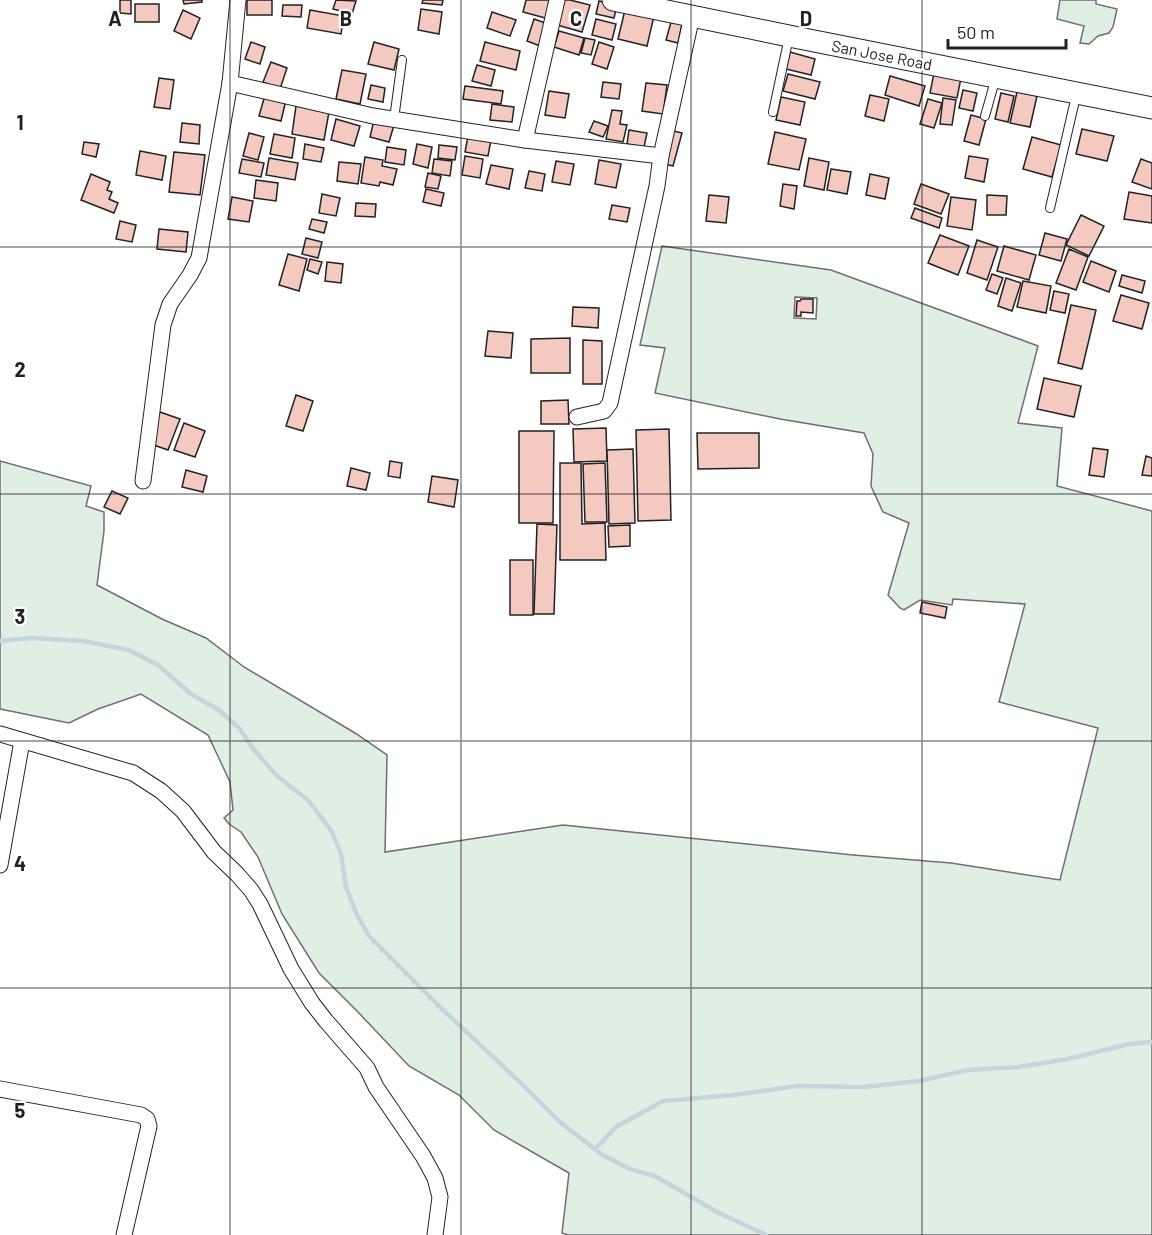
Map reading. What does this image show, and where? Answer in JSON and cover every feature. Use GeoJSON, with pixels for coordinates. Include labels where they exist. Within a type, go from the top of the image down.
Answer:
{"type":"FeatureCollection","features":[{"type":"Feature","properties":{"kind":"street"},"geometry":{"type":"LineString","coordinates":[[142,481],[163,325],[170,304],[199,258],[230,83],[238,0]]}},
{"type":"Feature","properties":{"kind":"street"},"geometry":{"type":"LineString","coordinates":[[525,140],[557,0]]}},
{"type":"Feature","properties":{"kind":"street","name":"San Jose Road"},"geometry":{"type":"LineString","coordinates":[[613,0],[1152,108]]}},
{"type":"Feature","properties":{"kind":"street"},"geometry":{"type":"LineString","coordinates":[[577,417],[604,411],[610,403],[692,16]]}},
{"type":"Feature","properties":{"kind":"street"},"geometry":{"type":"LineString","coordinates":[[230,83],[374,116],[525,140],[661,156]]}},
{"type":"Feature","properties":{"kind":"street"},"geometry":{"type":"LineString","coordinates":[[0,734],[133,773],[161,791],[183,811],[214,852],[251,890],[291,969],[312,1003],[367,1068],[376,1087],[423,1156],[435,1178],[440,1197],[435,1235]]}},
{"type":"Feature","properties":{"kind":"street"},"geometry":{"type":"LineString","coordinates":[[0,865],[22,741]]}},
{"type":"Feature","properties":{"kind":"street"},"geometry":{"type":"LineString","coordinates":[[0,1089],[141,1114],[147,1119],[149,1126],[124,1235]]}},
{"type":"Feature","properties":{"kind":"lane"},"geometry":{"type":"LineString","coordinates":[[773,112],[789,36]]}},
{"type":"Feature","properties":{"kind":"lane"},"geometry":{"type":"LineString","coordinates":[[394,119],[402,60]]}},
{"type":"Feature","properties":{"kind":"lane"},"geometry":{"type":"LineString","coordinates":[[985,116],[996,77]]}},
{"type":"Feature","properties":{"kind":"lane"},"geometry":{"type":"LineString","coordinates":[[1050,208],[1077,93]]}},
{"type":"Feature","properties":{"kind":"green space"},"geometry":{"type":"Polygon","coordinates":[[[1060,0],[1096,0],[1096,4],[1117,9],[1113,27],[1109,33],[1098,36],[1089,44],[1080,43],[1084,26],[1057,19],[1060,0]]]}},
{"type":"Feature","properties":{"kind":"green space"},"geometry":{"type":"Polygon","coordinates":[[[662,246],[831,270],[1038,346],[1018,423],[1062,428],[1057,486],[1152,511],[1152,1235],[568,1235],[562,1233],[569,1173],[494,1130],[459,1095],[409,1066],[319,973],[282,914],[258,857],[241,832],[224,818],[233,810],[230,782],[208,735],[141,694],[98,709],[69,723],[0,709],[0,461],[91,486],[86,506],[104,512],[104,531],[97,585],[162,619],[206,638],[244,667],[355,733],[387,755],[385,852],[563,825],[951,863],[1060,880],[1098,728],[999,702],[1025,604],[953,599],[952,605],[920,600],[904,610],[900,608],[888,595],[909,523],[883,512],[871,486],[873,454],[864,433],[780,419],[655,393],[665,348],[640,345],[662,246]],[[795,297],[794,318],[816,319],[817,298],[795,297]]]}},
{"type":"Feature","properties":{"kind":"building"},"geometry":{"type":"Polygon","coordinates":[[[120,0],[131,0],[131,14],[120,13],[120,0]]]}},
{"type":"Feature","properties":{"kind":"building"},"geometry":{"type":"Polygon","coordinates":[[[183,0],[202,0],[202,2],[184,4],[183,0]]]}},
{"type":"Feature","properties":{"kind":"building"},"geometry":{"type":"Polygon","coordinates":[[[247,0],[272,0],[272,15],[247,15],[247,0]]]}},
{"type":"Feature","properties":{"kind":"building"},"geometry":{"type":"Polygon","coordinates":[[[336,0],[356,1],[352,14],[333,9],[336,0]]]}},
{"type":"Feature","properties":{"kind":"building"},"geometry":{"type":"Polygon","coordinates":[[[423,0],[443,0],[442,5],[422,3],[423,0]]]}},
{"type":"Feature","properties":{"kind":"building"},"geometry":{"type":"Polygon","coordinates":[[[526,0],[553,0],[549,19],[523,12],[526,0]]]}},
{"type":"Feature","properties":{"kind":"building"},"geometry":{"type":"Polygon","coordinates":[[[564,0],[590,5],[582,32],[557,25],[564,0]]]}},
{"type":"Feature","properties":{"kind":"building"},"geometry":{"type":"Polygon","coordinates":[[[599,1],[617,5],[614,18],[596,14],[599,1]]]}},
{"type":"Feature","properties":{"kind":"building"},"geometry":{"type":"Polygon","coordinates":[[[135,4],[159,4],[159,22],[135,22],[135,4]]]}},
{"type":"Feature","properties":{"kind":"building"},"geometry":{"type":"Polygon","coordinates":[[[283,5],[302,5],[301,17],[282,16],[283,5]]]}},
{"type":"Feature","properties":{"kind":"building"},"geometry":{"type":"Polygon","coordinates":[[[421,9],[442,12],[439,34],[418,30],[421,9]]]}},
{"type":"Feature","properties":{"kind":"building"},"geometry":{"type":"Polygon","coordinates":[[[183,10],[200,18],[191,39],[174,31],[183,10]]]}},
{"type":"Feature","properties":{"kind":"building"},"geometry":{"type":"Polygon","coordinates":[[[310,10],[344,16],[341,34],[307,28],[310,10]]]}},
{"type":"Feature","properties":{"kind":"building"},"geometry":{"type":"Polygon","coordinates":[[[625,10],[654,16],[647,46],[618,39],[625,10]]]}},
{"type":"Feature","properties":{"kind":"building"},"geometry":{"type":"Polygon","coordinates":[[[492,12],[516,20],[510,36],[487,28],[492,12]]]}},
{"type":"Feature","properties":{"kind":"building"},"geometry":{"type":"Polygon","coordinates":[[[534,19],[551,25],[543,47],[527,41],[534,19]]]}},
{"type":"Feature","properties":{"kind":"building"},"geometry":{"type":"Polygon","coordinates":[[[596,19],[616,24],[612,40],[592,35],[596,19]]]}},
{"type":"Feature","properties":{"kind":"building"},"geometry":{"type":"Polygon","coordinates":[[[671,22],[682,24],[678,43],[666,40],[671,22]]]}},
{"type":"Feature","properties":{"kind":"building"},"geometry":{"type":"Polygon","coordinates":[[[559,31],[584,38],[579,55],[554,47],[559,31]]]}},
{"type":"Feature","properties":{"kind":"building"},"geometry":{"type":"Polygon","coordinates":[[[585,38],[595,40],[591,55],[581,53],[585,38]]]}},
{"type":"Feature","properties":{"kind":"building"},"geometry":{"type":"Polygon","coordinates":[[[251,42],[265,47],[260,64],[245,59],[251,42]]]}},
{"type":"Feature","properties":{"kind":"building"},"geometry":{"type":"Polygon","coordinates":[[[374,42],[399,49],[394,70],[368,64],[374,42]]]}},
{"type":"Feature","properties":{"kind":"building"},"geometry":{"type":"Polygon","coordinates":[[[485,42],[520,51],[516,70],[480,61],[485,42]]]}},
{"type":"Feature","properties":{"kind":"building"},"geometry":{"type":"Polygon","coordinates":[[[599,42],[614,47],[607,69],[592,64],[599,42]]]}},
{"type":"Feature","properties":{"kind":"building"},"geometry":{"type":"Polygon","coordinates":[[[790,52],[815,59],[811,75],[786,69],[790,52]]]}},
{"type":"Feature","properties":{"kind":"building"},"geometry":{"type":"Polygon","coordinates":[[[271,62],[287,68],[280,89],[263,82],[271,62]]]}},
{"type":"Feature","properties":{"kind":"building"},"geometry":{"type":"Polygon","coordinates":[[[477,65],[495,70],[491,86],[472,81],[477,65]]]}},
{"type":"Feature","properties":{"kind":"building"},"geometry":{"type":"Polygon","coordinates":[[[342,70],[366,74],[360,104],[336,99],[342,70]]]}},
{"type":"Feature","properties":{"kind":"building"},"geometry":{"type":"Polygon","coordinates":[[[934,73],[961,78],[957,98],[930,93],[934,73]]]}},
{"type":"Feature","properties":{"kind":"building"},"geometry":{"type":"Polygon","coordinates":[[[788,74],[820,82],[815,99],[783,91],[788,74]]]}},
{"type":"Feature","properties":{"kind":"building"},"geometry":{"type":"Polygon","coordinates":[[[890,76],[925,86],[919,106],[885,95],[890,76]]]}},
{"type":"Feature","properties":{"kind":"building"},"geometry":{"type":"Polygon","coordinates":[[[159,78],[174,80],[170,109],[154,107],[159,78]]]}},
{"type":"Feature","properties":{"kind":"building"},"geometry":{"type":"Polygon","coordinates":[[[603,82],[621,84],[619,99],[601,97],[603,82]]]}},
{"type":"Feature","properties":{"kind":"building"},"geometry":{"type":"Polygon","coordinates":[[[646,83],[667,85],[663,114],[642,111],[646,83]]]}},
{"type":"Feature","properties":{"kind":"building"},"geometry":{"type":"Polygon","coordinates":[[[371,85],[385,88],[383,102],[368,99],[371,85]]]}},
{"type":"Feature","properties":{"kind":"building"},"geometry":{"type":"Polygon","coordinates":[[[465,86],[503,91],[501,104],[463,99],[465,86]]]}},
{"type":"Feature","properties":{"kind":"building"},"geometry":{"type":"Polygon","coordinates":[[[963,90],[977,93],[973,111],[959,108],[963,90]]]}},
{"type":"Feature","properties":{"kind":"building"},"geometry":{"type":"Polygon","coordinates":[[[549,91],[569,94],[565,118],[545,115],[549,91]]]}},
{"type":"Feature","properties":{"kind":"building"},"geometry":{"type":"Polygon","coordinates":[[[1017,92],[1037,96],[1030,127],[1010,123],[1017,92]]]}},
{"type":"Feature","properties":{"kind":"building"},"geometry":{"type":"Polygon","coordinates":[[[1001,93],[1014,96],[1008,122],[995,119],[1001,93]]]}},
{"type":"Feature","properties":{"kind":"building"},"geometry":{"type":"Polygon","coordinates":[[[265,95],[286,100],[281,121],[259,116],[265,95]]]}},
{"type":"Feature","properties":{"kind":"building"},"geometry":{"type":"Polygon","coordinates":[[[870,95],[889,99],[884,121],[865,116],[870,95]]]}},
{"type":"Feature","properties":{"kind":"building"},"geometry":{"type":"Polygon","coordinates":[[[781,97],[805,102],[800,125],[776,120],[781,97]]]}},
{"type":"Feature","properties":{"kind":"building"},"geometry":{"type":"Polygon","coordinates":[[[943,98],[956,100],[952,125],[940,124],[943,98]]]}},
{"type":"Feature","properties":{"kind":"building"},"geometry":{"type":"Polygon","coordinates":[[[928,99],[942,103],[934,128],[920,124],[928,99]]]}},
{"type":"Feature","properties":{"kind":"building"},"geometry":{"type":"Polygon","coordinates":[[[492,104],[514,107],[512,122],[490,120],[492,104]]]}},
{"type":"Feature","properties":{"kind":"building"},"geometry":{"type":"Polygon","coordinates":[[[296,106],[329,112],[324,140],[292,134],[296,106]]]}},
{"type":"Feature","properties":{"kind":"building"},"geometry":{"type":"Polygon","coordinates":[[[612,110],[622,111],[620,124],[627,125],[623,142],[606,139],[612,110]]]}},
{"type":"Feature","properties":{"kind":"building"},"geometry":{"type":"Polygon","coordinates":[[[971,115],[986,119],[979,145],[964,141],[971,115]]]}},
{"type":"Feature","properties":{"kind":"building"},"geometry":{"type":"Polygon","coordinates":[[[336,119],[360,126],[354,146],[331,140],[336,119]]]}},
{"type":"Feature","properties":{"kind":"building"},"geometry":{"type":"Polygon","coordinates":[[[374,120],[394,125],[389,142],[370,137],[374,120]]]}},
{"type":"Feature","properties":{"kind":"building"},"geometry":{"type":"Polygon","coordinates":[[[594,121],[608,126],[603,137],[589,132],[594,121]]]}},
{"type":"Feature","properties":{"kind":"building"},"geometry":{"type":"Polygon","coordinates":[[[182,123],[200,125],[199,144],[180,142],[182,123]]]}},
{"type":"Feature","properties":{"kind":"building"},"geometry":{"type":"Polygon","coordinates":[[[1082,129],[1114,136],[1107,161],[1076,154],[1082,129]]]}},
{"type":"Feature","properties":{"kind":"building"},"geometry":{"type":"Polygon","coordinates":[[[629,130],[647,133],[644,147],[627,144],[629,130]]]}},
{"type":"Feature","properties":{"kind":"building"},"geometry":{"type":"Polygon","coordinates":[[[670,130],[682,133],[673,166],[661,163],[670,130]]]}},
{"type":"Feature","properties":{"kind":"building"},"geometry":{"type":"Polygon","coordinates":[[[775,132],[806,139],[799,170],[768,164],[775,132]]]}},
{"type":"Feature","properties":{"kind":"building"},"geometry":{"type":"Polygon","coordinates":[[[249,133],[264,137],[258,160],[243,156],[249,133]]]}},
{"type":"Feature","properties":{"kind":"building"},"geometry":{"type":"Polygon","coordinates":[[[274,134],[295,138],[292,158],[270,154],[274,134]]]}},
{"type":"Feature","properties":{"kind":"building"},"geometry":{"type":"Polygon","coordinates":[[[468,136],[491,140],[488,156],[465,152],[468,136]]]}},
{"type":"Feature","properties":{"kind":"building"},"geometry":{"type":"Polygon","coordinates":[[[1032,137],[1061,145],[1052,177],[1023,169],[1032,137]]]}},
{"type":"Feature","properties":{"kind":"building"},"geometry":{"type":"Polygon","coordinates":[[[84,142],[99,144],[96,157],[82,154],[84,142]]]}},
{"type":"Feature","properties":{"kind":"building"},"geometry":{"type":"Polygon","coordinates":[[[305,144],[324,148],[321,162],[303,159],[305,144]]]}},
{"type":"Feature","properties":{"kind":"building"},"geometry":{"type":"Polygon","coordinates":[[[417,144],[432,147],[428,168],[413,164],[417,144]]]}},
{"type":"Feature","properties":{"kind":"building"},"geometry":{"type":"Polygon","coordinates":[[[439,145],[457,147],[455,160],[438,158],[439,145]]]}},
{"type":"Feature","properties":{"kind":"building"},"geometry":{"type":"Polygon","coordinates":[[[387,147],[406,150],[404,165],[385,162],[387,147]]]}},
{"type":"Feature","properties":{"kind":"building"},"geometry":{"type":"Polygon","coordinates":[[[140,151],[166,156],[162,180],[136,175],[140,151]]]}},
{"type":"Feature","properties":{"kind":"building"},"geometry":{"type":"Polygon","coordinates":[[[174,152],[205,155],[200,195],[169,192],[174,152]]]}},
{"type":"Feature","properties":{"kind":"building"},"geometry":{"type":"Polygon","coordinates":[[[465,156],[483,159],[480,178],[462,175],[465,156]]]}},
{"type":"Feature","properties":{"kind":"building"},"geometry":{"type":"Polygon","coordinates":[[[969,156],[988,159],[984,182],[965,178],[969,156]]]}},
{"type":"Feature","properties":{"kind":"building"},"geometry":{"type":"Polygon","coordinates":[[[365,157],[383,160],[382,166],[397,169],[393,185],[380,182],[379,186],[361,183],[365,157]]]}},
{"type":"Feature","properties":{"kind":"building"},"geometry":{"type":"Polygon","coordinates":[[[269,158],[298,163],[295,180],[266,175],[269,158]]]}},
{"type":"Feature","properties":{"kind":"building"},"geometry":{"type":"Polygon","coordinates":[[[809,158],[829,162],[824,190],[804,186],[809,158]]]}},
{"type":"Feature","properties":{"kind":"building"},"geometry":{"type":"Polygon","coordinates":[[[242,159],[264,163],[261,177],[239,173],[242,159]]]}},
{"type":"Feature","properties":{"kind":"building"},"geometry":{"type":"Polygon","coordinates":[[[434,159],[452,161],[450,176],[432,173],[434,159]]]}},
{"type":"Feature","properties":{"kind":"building"},"geometry":{"type":"Polygon","coordinates":[[[1141,159],[1152,163],[1152,189],[1132,182],[1141,159]]]}},
{"type":"Feature","properties":{"kind":"building"},"geometry":{"type":"Polygon","coordinates":[[[599,160],[621,164],[616,188],[595,184],[599,160]]]}},
{"type":"Feature","properties":{"kind":"building"},"geometry":{"type":"Polygon","coordinates":[[[556,161],[574,164],[570,185],[552,182],[556,161]]]}},
{"type":"Feature","properties":{"kind":"building"},"geometry":{"type":"Polygon","coordinates":[[[339,162],[361,164],[358,184],[337,181],[339,162]]]}},
{"type":"Feature","properties":{"kind":"building"},"geometry":{"type":"Polygon","coordinates":[[[491,165],[513,169],[509,189],[486,184],[491,165]]]}},
{"type":"Feature","properties":{"kind":"building"},"geometry":{"type":"Polygon","coordinates":[[[831,169],[851,172],[847,194],[827,190],[831,169]]]}},
{"type":"Feature","properties":{"kind":"building"},"geometry":{"type":"Polygon","coordinates":[[[529,171],[545,174],[542,191],[525,188],[529,171]]]}},
{"type":"Feature","properties":{"kind":"building"},"geometry":{"type":"Polygon","coordinates":[[[428,173],[441,176],[438,189],[425,187],[428,173]]]}},
{"type":"Feature","properties":{"kind":"building"},"geometry":{"type":"Polygon","coordinates":[[[91,174],[110,182],[107,190],[112,192],[109,199],[118,203],[114,213],[81,200],[91,174]]]}},
{"type":"Feature","properties":{"kind":"building"},"geometry":{"type":"Polygon","coordinates":[[[870,174],[889,178],[885,199],[866,195],[870,174]]]}},
{"type":"Feature","properties":{"kind":"building"},"geometry":{"type":"Polygon","coordinates":[[[256,180],[278,183],[276,201],[254,198],[256,180]]]}},
{"type":"Feature","properties":{"kind":"building"},"geometry":{"type":"Polygon","coordinates":[[[783,184],[797,186],[794,209],[780,206],[783,184]]]}},
{"type":"Feature","properties":{"kind":"building"},"geometry":{"type":"Polygon","coordinates":[[[921,184],[949,194],[941,214],[914,204],[921,184]]]}},
{"type":"Feature","properties":{"kind":"building"},"geometry":{"type":"Polygon","coordinates":[[[426,189],[444,193],[441,206],[423,202],[426,189]]]}},
{"type":"Feature","properties":{"kind":"building"},"geometry":{"type":"Polygon","coordinates":[[[1129,192],[1152,196],[1152,223],[1124,219],[1129,192]]]}},
{"type":"Feature","properties":{"kind":"building"},"geometry":{"type":"Polygon","coordinates":[[[322,194],[340,198],[336,216],[319,213],[322,194]]]}},
{"type":"Feature","properties":{"kind":"building"},"geometry":{"type":"Polygon","coordinates":[[[709,195],[729,197],[726,223],[706,221],[709,195]]]}},
{"type":"Feature","properties":{"kind":"building"},"geometry":{"type":"Polygon","coordinates":[[[987,195],[1007,196],[1006,215],[987,215],[987,195]]]}},
{"type":"Feature","properties":{"kind":"building"},"geometry":{"type":"Polygon","coordinates":[[[232,197],[253,201],[249,222],[228,219],[232,197]]]}},
{"type":"Feature","properties":{"kind":"building"},"geometry":{"type":"Polygon","coordinates":[[[951,197],[976,200],[972,230],[947,226],[951,197]]]}},
{"type":"Feature","properties":{"kind":"building"},"geometry":{"type":"Polygon","coordinates":[[[356,203],[376,204],[375,217],[355,216],[356,203]]]}},
{"type":"Feature","properties":{"kind":"building"},"geometry":{"type":"Polygon","coordinates":[[[612,205],[630,208],[627,222],[609,219],[612,205]]]}},
{"type":"Feature","properties":{"kind":"building"},"geometry":{"type":"Polygon","coordinates":[[[915,208],[942,218],[939,228],[911,218],[915,208]]]}},
{"type":"Feature","properties":{"kind":"building"},"geometry":{"type":"Polygon","coordinates":[[[1081,215],[1104,226],[1089,256],[1066,245],[1081,215]]]}},
{"type":"Feature","properties":{"kind":"building"},"geometry":{"type":"Polygon","coordinates":[[[312,219],[327,222],[324,233],[309,229],[312,219]]]}},
{"type":"Feature","properties":{"kind":"building"},"geometry":{"type":"Polygon","coordinates":[[[120,221],[136,225],[132,242],[116,239],[120,221]]]}},
{"type":"Feature","properties":{"kind":"building"},"geometry":{"type":"Polygon","coordinates":[[[159,229],[188,232],[186,252],[157,249],[159,229]]]}},
{"type":"Feature","properties":{"kind":"building"},"geometry":{"type":"Polygon","coordinates":[[[1045,233],[1067,239],[1061,261],[1039,255],[1045,233]]]}},
{"type":"Feature","properties":{"kind":"building"},"geometry":{"type":"Polygon","coordinates":[[[940,235],[969,246],[958,275],[928,263],[940,235]]]}},
{"type":"Feature","properties":{"kind":"building"},"geometry":{"type":"Polygon","coordinates":[[[306,238],[322,242],[318,258],[302,254],[306,238]]]}},
{"type":"Feature","properties":{"kind":"building"},"geometry":{"type":"Polygon","coordinates":[[[977,240],[998,247],[987,280],[967,273],[977,240]]]}},
{"type":"Feature","properties":{"kind":"building"},"geometry":{"type":"Polygon","coordinates":[[[1004,246],[1036,255],[1029,280],[997,271],[1004,246]]]}},
{"type":"Feature","properties":{"kind":"building"},"geometry":{"type":"Polygon","coordinates":[[[1069,249],[1088,257],[1076,290],[1056,283],[1069,249]]]}},
{"type":"Feature","properties":{"kind":"building"},"geometry":{"type":"Polygon","coordinates":[[[288,254],[307,259],[299,291],[279,285],[288,254]]]}},
{"type":"Feature","properties":{"kind":"building"},"geometry":{"type":"Polygon","coordinates":[[[310,259],[322,262],[318,274],[307,270],[310,259]]]}},
{"type":"Feature","properties":{"kind":"building"},"geometry":{"type":"Polygon","coordinates":[[[1091,261],[1116,271],[1109,292],[1083,282],[1091,261]]]}},
{"type":"Feature","properties":{"kind":"building"},"geometry":{"type":"Polygon","coordinates":[[[327,262],[343,264],[341,283],[325,281],[327,262]]]}},
{"type":"Feature","properties":{"kind":"building"},"geometry":{"type":"Polygon","coordinates":[[[992,274],[1003,278],[997,294],[986,290],[992,274]]]}},
{"type":"Feature","properties":{"kind":"building"},"geometry":{"type":"Polygon","coordinates":[[[1122,275],[1145,281],[1142,293],[1119,286],[1122,275]]]}},
{"type":"Feature","properties":{"kind":"building"},"geometry":{"type":"Polygon","coordinates":[[[1006,278],[1021,283],[1012,311],[998,306],[1006,278]]]}},
{"type":"Feature","properties":{"kind":"building"},"geometry":{"type":"Polygon","coordinates":[[[1023,281],[1051,286],[1046,313],[1017,307],[1023,281]]]}},
{"type":"Feature","properties":{"kind":"building"},"geometry":{"type":"Polygon","coordinates":[[[1054,291],[1069,294],[1065,313],[1050,310],[1054,291]]]}},
{"type":"Feature","properties":{"kind":"building"},"geometry":{"type":"Polygon","coordinates":[[[1121,295],[1149,303],[1142,329],[1113,321],[1121,295]]]}},
{"type":"Feature","properties":{"kind":"building"},"geometry":{"type":"Polygon","coordinates":[[[813,299],[813,313],[801,312],[801,316],[796,316],[797,301],[813,299]]]}},
{"type":"Feature","properties":{"kind":"building"},"geometry":{"type":"Polygon","coordinates":[[[1071,305],[1096,310],[1082,369],[1058,363],[1071,305]]]}},
{"type":"Feature","properties":{"kind":"building"},"geometry":{"type":"Polygon","coordinates":[[[573,307],[599,308],[598,328],[572,326],[573,307]]]}},
{"type":"Feature","properties":{"kind":"building"},"geometry":{"type":"Polygon","coordinates":[[[488,331],[513,333],[511,358],[485,356],[488,331]]]}},
{"type":"Feature","properties":{"kind":"building"},"geometry":{"type":"Polygon","coordinates":[[[570,338],[570,373],[531,373],[531,339],[570,338]]]}},
{"type":"Feature","properties":{"kind":"building"},"geometry":{"type":"Polygon","coordinates":[[[583,340],[602,341],[602,384],[583,384],[583,340]]]}},
{"type":"Feature","properties":{"kind":"building"},"geometry":{"type":"Polygon","coordinates":[[[1044,378],[1081,386],[1074,417],[1037,409],[1044,378]]]}},
{"type":"Feature","properties":{"kind":"building"},"geometry":{"type":"Polygon","coordinates":[[[296,395],[313,401],[303,431],[286,426],[296,395]]]}},
{"type":"Feature","properties":{"kind":"building"},"geometry":{"type":"Polygon","coordinates":[[[568,400],[569,424],[541,424],[541,401],[568,400]]]}},
{"type":"Feature","properties":{"kind":"building"},"geometry":{"type":"Polygon","coordinates":[[[160,412],[180,419],[168,450],[148,443],[160,412]]]}},
{"type":"Feature","properties":{"kind":"building"},"geometry":{"type":"Polygon","coordinates":[[[184,423],[205,431],[195,457],[174,450],[184,423]]]}},
{"type":"Feature","properties":{"kind":"building"},"geometry":{"type":"Polygon","coordinates":[[[606,428],[607,461],[574,462],[573,429],[606,428]]]}},
{"type":"Feature","properties":{"kind":"building"},"geometry":{"type":"Polygon","coordinates":[[[669,429],[671,520],[638,521],[636,430],[669,429]]]}},
{"type":"Feature","properties":{"kind":"building"},"geometry":{"type":"Polygon","coordinates":[[[519,431],[554,431],[553,523],[519,523],[519,431]]]}},
{"type":"Feature","properties":{"kind":"building"},"geometry":{"type":"Polygon","coordinates":[[[697,433],[759,433],[759,468],[698,469],[697,433]]]}},
{"type":"Feature","properties":{"kind":"building"},"geometry":{"type":"Polygon","coordinates":[[[1093,448],[1108,450],[1104,477],[1089,475],[1093,448]]]}},
{"type":"Feature","properties":{"kind":"building"},"geometry":{"type":"Polygon","coordinates":[[[633,449],[635,523],[609,524],[607,450],[633,449]]]}},
{"type":"Feature","properties":{"kind":"building"},"geometry":{"type":"Polygon","coordinates":[[[1146,456],[1152,458],[1152,476],[1142,475],[1146,456]]]}},
{"type":"Feature","properties":{"kind":"building"},"geometry":{"type":"Polygon","coordinates":[[[390,461],[402,463],[400,478],[388,476],[390,461]]]}},
{"type":"Feature","properties":{"kind":"building"},"geometry":{"type":"Polygon","coordinates":[[[560,463],[581,463],[582,524],[605,523],[606,560],[560,560],[560,463]]]}},
{"type":"Feature","properties":{"kind":"building"},"geometry":{"type":"Polygon","coordinates":[[[605,463],[607,522],[585,522],[583,464],[605,463]]]}},
{"type":"Feature","properties":{"kind":"building"},"geometry":{"type":"Polygon","coordinates":[[[351,468],[370,473],[366,490],[347,486],[351,468]]]}},
{"type":"Feature","properties":{"kind":"building"},"geometry":{"type":"Polygon","coordinates":[[[186,470],[207,476],[203,492],[182,487],[186,470]]]}},
{"type":"Feature","properties":{"kind":"building"},"geometry":{"type":"Polygon","coordinates":[[[432,476],[458,480],[454,507],[428,502],[432,476]]]}},
{"type":"Feature","properties":{"kind":"building"},"geometry":{"type":"Polygon","coordinates":[[[112,491],[128,498],[120,514],[104,507],[112,491]]]}},
{"type":"Feature","properties":{"kind":"building"},"geometry":{"type":"Polygon","coordinates":[[[537,524],[557,525],[554,614],[534,614],[537,524]]]}},
{"type":"Feature","properties":{"kind":"building"},"geometry":{"type":"Polygon","coordinates":[[[630,525],[630,546],[609,547],[608,526],[630,525]]]}},
{"type":"Feature","properties":{"kind":"building"},"geometry":{"type":"Polygon","coordinates":[[[510,560],[533,560],[533,615],[510,615],[510,560]]]}},
{"type":"Feature","properties":{"kind":"building"},"geometry":{"type":"Polygon","coordinates":[[[922,602],[947,607],[945,618],[920,613],[922,602]]]}},
{"type":"Feature","properties":{"kind":"waterway"},"geometry":{"type":"LineString","coordinates":[[0,641],[32,638],[83,641],[129,650],[158,665],[191,694],[219,710],[239,728],[276,775],[309,801],[332,832],[341,854],[346,887],[357,915],[369,936],[441,1008],[560,1122],[601,1154],[630,1169],[655,1176],[717,1212],[766,1235]]}},
{"type":"Feature","properties":{"kind":"waterway"},"geometry":{"type":"LineString","coordinates":[[595,1149],[616,1127],[663,1101],[734,1095],[796,1086],[864,1087],[919,1081],[968,1070],[1018,1067],[1068,1059],[1129,1044],[1152,1042]]}}]}
